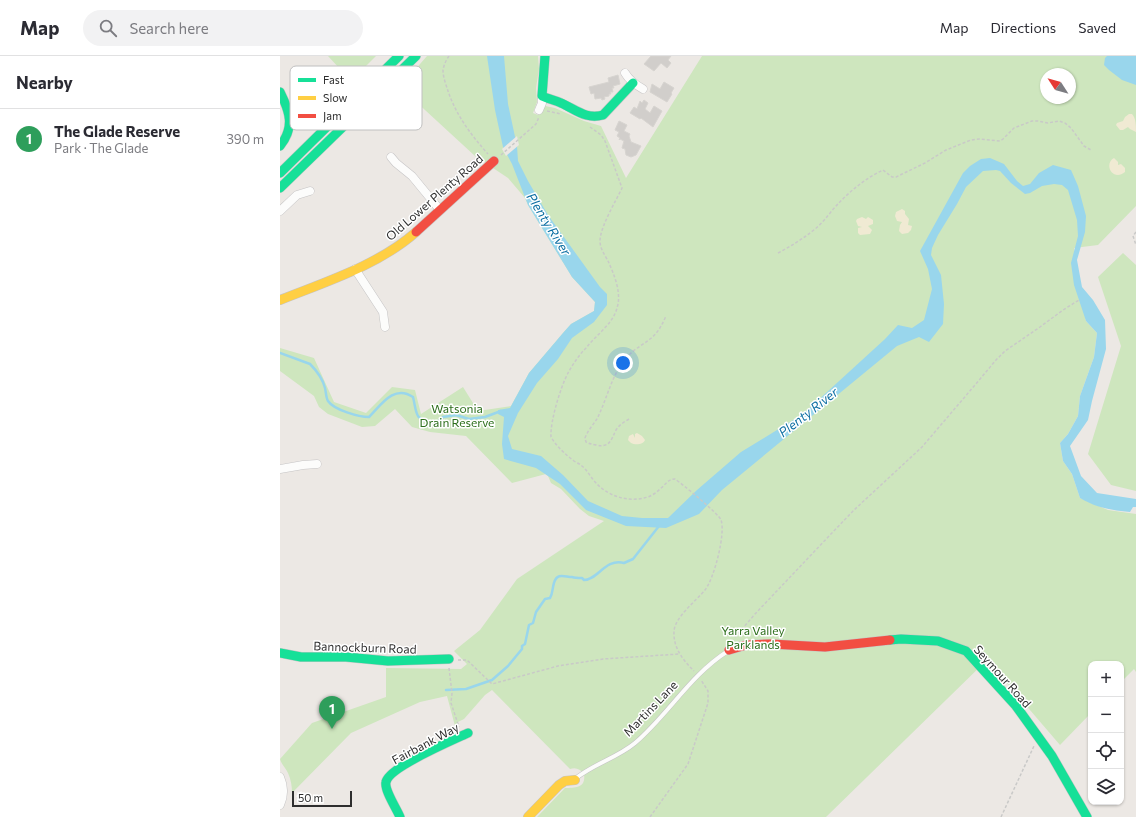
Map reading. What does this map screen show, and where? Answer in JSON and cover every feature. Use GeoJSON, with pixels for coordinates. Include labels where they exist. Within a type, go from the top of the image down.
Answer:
{"type":"FeatureCollection","features":[{"type":"Feature","properties":{"kind":"street"},"geometry":{"type":"LineString","coordinates":[[389,66],[399,56]]}},
{"type":"Feature","properties":{"kind":"street"},"geometry":{"type":"LineString","coordinates":[[406,66],[416,56]]}},
{"type":"Feature","properties":{"kind":"street"},"geometry":{"type":"LineString","coordinates":[[540,112],[545,72],[545,56]]}},
{"type":"Feature","properties":{"kind":"street"},"geometry":{"type":"LineString","coordinates":[[625,73],[633,83],[643,89]]}},
{"type":"Feature","properties":{"kind":"street"},"geometry":{"type":"LineString","coordinates":[[542,96],[586,116],[596,118],[603,115],[633,83]]}},
{"type":"Feature","properties":{"kind":"street"},"geometry":{"type":"LineString","coordinates":[[280,92],[290,116],[287,137],[280,146]]}},
{"type":"Feature","properties":{"kind":"street"},"geometry":{"type":"LineString","coordinates":[[280,173],[324,130]]}},
{"type":"Feature","properties":{"kind":"street"},"geometry":{"type":"LineString","coordinates":[[280,188],[340,130]]}},
{"type":"Feature","properties":{"kind":"street"},"geometry":{"type":"LineString","coordinates":[[390,157],[396,164],[412,176],[440,210]]}},
{"type":"Feature","properties":{"kind":"street","name":"Old Lower Plenty Road"},"geometry":{"type":"LineString","coordinates":[[280,300],[356,269],[393,250],[406,241],[494,161]]}},
{"type":"Feature","properties":{"kind":"street"},"geometry":{"type":"LineString","coordinates":[[280,211],[297,195],[310,191]]}},
{"type":"Feature","properties":{"kind":"street"},"geometry":{"type":"LineString","coordinates":[[356,269],[383,312],[385,327]]}},
{"type":"Feature","properties":{"kind":"street"},"geometry":{"type":"LineString","coordinates":[[280,469],[317,464]]}},
{"type":"Feature","properties":{"kind":"street","name":"Seymour Road"},"geometry":{"type":"LineString","coordinates":[[729,650],[746,645],[771,644],[825,647],[901,639],[938,641],[966,651],[1016,706],[1052,756],[1087,817]]}},
{"type":"Feature","properties":{"kind":"street","name":"Bannockburn Road"},"geometry":{"type":"LineString","coordinates":[[280,653],[301,657],[346,657],[388,661],[449,659]]}},
{"type":"Feature","properties":{"kind":"street","name":"Fairbank Way"},"geometry":{"type":"LineString","coordinates":[[400,817],[387,788],[386,782],[388,779],[394,772],[409,763],[465,735]]}},
{"type":"Feature","properties":{"kind":"street"},"geometry":{"type":"LineString","coordinates":[[280,777],[283,784],[283,792],[280,805]]}},
{"type":"Feature","properties":{"kind":"street","name":"Martins Lane"},"geometry":{"type":"LineString","coordinates":[[528,817],[559,785],[565,781],[575,780]]}},
{"type":"Feature","properties":{"kind":"lane","name":"Martins Lane"},"geometry":{"type":"LineString","coordinates":[[575,780],[582,773],[634,744],[698,676],[729,650]]}},
{"type":"Feature","properties":{"kind":"path"},"geometry":{"type":"LineString","coordinates":[[449,56],[443,69],[450,97],[472,135],[494,161],[536,124],[540,112],[551,112],[565,116]]}},
{"type":"Feature","properties":{"kind":"path"},"geometry":{"type":"LineString","coordinates":[[778,252],[799,241],[815,229],[837,204],[876,174],[883,170],[892,177],[896,177],[925,163],[946,150],[971,140],[1000,140],[1014,128],[1032,121],[1048,123],[1059,122],[1065,123],[1071,128],[1084,146],[1091,150]]}},
{"type":"Feature","properties":{"kind":"path"},"geometry":{"type":"LineString","coordinates":[[589,126],[601,135],[605,142],[622,188],[605,225],[600,242],[602,251],[615,280],[618,290],[619,303],[610,322],[584,349],[568,373],[553,420],[551,437],[562,451],[582,466],[597,484],[610,495],[618,498],[644,498],[653,495],[671,479],[675,479],[720,517],[722,529],[716,563],[710,583],[677,620],[674,632],[677,650],[708,691],[708,703],[688,764],[650,817]]}},
{"type":"Feature","properties":{"kind":"path"},"geometry":{"type":"LineString","coordinates":[[1136,232],[1133,236],[1136,245]]}},
{"type":"Feature","properties":{"kind":"path"},"geometry":{"type":"LineString","coordinates":[[729,650],[733,641],[755,614],[854,510],[922,447],[1005,351],[1079,300]]}},
{"type":"Feature","properties":{"kind":"path"},"geometry":{"type":"LineString","coordinates":[[629,419],[622,423],[609,443],[605,446],[586,442],[585,438],[587,433],[597,419],[611,384],[622,364],[630,354],[651,339],[661,326],[666,316]]}},
{"type":"Feature","properties":{"kind":"path"},"geometry":{"type":"LineString","coordinates":[[465,735],[451,703],[452,693],[450,686],[449,659],[467,660],[492,684],[558,666],[603,659],[680,654]]}},
{"type":"Feature","properties":{"kind":"path"},"geometry":{"type":"LineString","coordinates":[[1001,817],[1038,737]]}},
{"type":"Feature","properties":{"kind":"green space"},"geometry":{"type":"Polygon","coordinates":[[[328,56],[376,56],[366,66],[337,66],[328,56]]]}},
{"type":"Feature","properties":{"kind":"green space","name":"Yarra Valley Parklands"},"geometry":{"type":"Polygon","coordinates":[[[427,56],[538,56],[539,69],[536,88],[537,102],[533,113],[538,115],[545,106],[555,108],[584,121],[601,126],[626,178],[702,56],[1136,56],[1136,206],[1098,245],[1074,248],[1086,321],[1097,333],[1094,357],[1080,396],[1078,416],[1068,434],[1060,443],[1063,461],[1072,474],[1080,498],[1108,510],[1136,514],[1136,672],[1134,669],[1124,679],[1124,661],[1088,661],[1088,716],[1060,745],[987,660],[826,817],[537,817],[565,788],[582,785],[584,774],[578,769],[570,769],[492,690],[485,695],[464,719],[458,722],[455,726],[447,696],[420,702],[351,733],[292,793],[289,776],[280,759],[312,723],[386,697],[386,668],[461,669],[467,664],[454,651],[480,630],[517,579],[604,521],[589,516],[580,509],[561,489],[551,483],[546,474],[512,483],[466,436],[430,432],[412,427],[395,409],[375,426],[362,427],[328,414],[319,407],[314,396],[280,371],[280,348],[314,358],[334,402],[366,413],[392,387],[415,390],[421,414],[463,387],[478,411],[511,406],[529,373],[571,324],[594,311],[595,302],[572,277],[525,198],[508,178],[475,156],[422,107],[422,66],[418,66],[427,56]]]}},
{"type":"Feature","properties":{"kind":"green space"},"geometry":{"type":"Polygon","coordinates":[[[1123,253],[1136,265],[1136,491],[1111,485],[1088,454],[1121,346],[1098,277],[1123,253]]]}},
{"type":"Feature","properties":{"kind":"sand"},"geometry":{"type":"Polygon","coordinates":[[[1129,114],[1132,114],[1136,122],[1136,132],[1128,127],[1120,130],[1116,125],[1117,123],[1123,121],[1129,114]]]}},
{"type":"Feature","properties":{"kind":"sand"},"geometry":{"type":"Polygon","coordinates":[[[1114,158],[1118,162],[1118,165],[1121,164],[1125,168],[1125,172],[1121,175],[1113,174],[1109,168],[1109,164],[1114,158]]]}},
{"type":"Feature","properties":{"kind":"sand"},"geometry":{"type":"Polygon","coordinates":[[[902,209],[905,211],[905,214],[909,219],[908,225],[912,226],[908,233],[902,234],[899,231],[902,222],[897,221],[895,216],[896,212],[902,209]]]}},
{"type":"Feature","properties":{"kind":"sand"},"geometry":{"type":"Polygon","coordinates":[[[862,217],[866,219],[868,217],[873,220],[873,224],[868,226],[872,230],[870,234],[860,235],[858,233],[858,228],[862,227],[858,226],[856,221],[862,217]]]}},
{"type":"Feature","properties":{"kind":"sand"},"geometry":{"type":"Polygon","coordinates":[[[637,433],[642,436],[645,440],[644,442],[639,444],[631,443],[628,440],[629,436],[633,434],[635,438],[635,434],[637,433]]]}},
{"type":"Feature","properties":{"kind":"water","name":"Plenty River"},"geometry":{"type":"Polygon","coordinates":[[[487,56],[504,56],[508,104],[517,146],[518,161],[528,181],[548,215],[600,287],[607,294],[607,305],[594,322],[572,338],[558,359],[537,383],[518,413],[508,436],[512,449],[541,456],[563,475],[588,501],[622,516],[668,518],[697,490],[741,452],[803,414],[885,339],[898,325],[912,328],[924,320],[932,289],[928,269],[920,251],[963,173],[970,166],[981,159],[990,158],[1004,164],[1017,181],[1023,186],[1030,184],[1039,173],[1053,165],[1071,170],[1078,186],[1086,216],[1085,232],[1077,260],[1082,287],[1093,300],[1105,320],[1106,349],[1088,420],[1070,446],[1081,476],[1097,493],[1136,499],[1136,507],[1133,507],[1130,512],[1104,508],[1080,498],[1072,474],[1063,461],[1060,443],[1068,434],[1078,416],[1080,396],[1094,357],[1097,333],[1086,321],[1074,285],[1071,263],[1078,236],[1077,220],[1068,190],[1062,185],[1054,184],[1042,186],[1030,193],[1025,194],[1011,183],[1000,171],[996,170],[983,171],[966,187],[932,248],[931,255],[941,275],[944,304],[943,324],[929,342],[919,337],[897,346],[722,490],[699,514],[666,528],[626,526],[586,510],[560,484],[536,468],[504,459],[502,444],[504,417],[498,414],[498,410],[510,408],[529,373],[571,324],[594,311],[595,302],[572,277],[528,205],[512,164],[503,147],[495,110],[487,56]]]}},
{"type":"Feature","properties":{"kind":"water"},"geometry":{"type":"Polygon","coordinates":[[[1107,56],[1136,56],[1136,85],[1122,80],[1104,65],[1105,58],[1107,56]]]}},
{"type":"Feature","properties":{"kind":"pier"},"geometry":{"type":"Polygon","coordinates":[[[517,136],[519,145],[506,156],[502,149],[517,136]]]}},
{"type":"Feature","properties":{"kind":"building"},"geometry":{"type":"Polygon","coordinates":[[[651,56],[671,56],[668,60],[671,63],[667,68],[661,63],[654,71],[644,64],[651,56]]]}},
{"type":"Feature","properties":{"kind":"building"},"geometry":{"type":"Polygon","coordinates":[[[618,75],[620,84],[613,86],[613,92],[610,92],[611,94],[609,94],[609,96],[604,97],[605,99],[595,99],[594,93],[591,94],[589,87],[609,82],[608,78],[618,75]]]}},
{"type":"Feature","properties":{"kind":"building"},"geometry":{"type":"Polygon","coordinates":[[[664,82],[674,88],[667,102],[650,92],[652,84],[660,89],[664,82]]]}},
{"type":"Feature","properties":{"kind":"building"},"geometry":{"type":"Polygon","coordinates":[[[644,100],[648,103],[645,109],[650,113],[654,106],[662,111],[653,127],[641,118],[640,119],[630,113],[634,107],[637,109],[640,101],[642,103],[644,100]]]}},
{"type":"Feature","properties":{"kind":"building"},"geometry":{"type":"Polygon","coordinates":[[[619,121],[627,125],[624,131],[630,134],[629,136],[631,142],[641,146],[636,155],[631,157],[626,155],[625,149],[622,148],[624,141],[619,140],[620,138],[617,136],[619,132],[615,130],[619,121]]]}},
{"type":"Feature","properties":{"kind":"waterway"},"geometry":{"type":"LineString","coordinates":[[280,353],[310,364],[323,382],[328,401],[341,410],[359,416],[369,417],[388,398],[394,394],[400,393],[413,397],[417,415],[422,420],[426,421],[437,422],[443,417],[456,415],[469,419],[485,417],[501,411]]}},
{"type":"Feature","properties":{"kind":"waterway"},"geometry":{"type":"LineString","coordinates":[[446,690],[466,689],[492,680],[508,666],[525,644],[529,625],[533,623],[536,612],[545,599],[550,598],[557,577],[564,576],[582,578],[584,580],[589,579],[607,566],[617,562],[624,563],[633,559],[659,526]]}},
{"type":"Feature","properties":{"kind":"traffic: fast"},"geometry":{"type":"LineString","coordinates":[[389,66],[399,56]]}},
{"type":"Feature","properties":{"kind":"traffic: fast"},"geometry":{"type":"LineString","coordinates":[[406,66],[416,56]]}},
{"type":"Feature","properties":{"kind":"traffic: fast"},"geometry":{"type":"LineString","coordinates":[[545,56],[542,96],[559,102],[586,115],[603,115],[633,83]]}},
{"type":"Feature","properties":{"kind":"traffic: fast"},"geometry":{"type":"LineString","coordinates":[[280,92],[286,106],[289,119],[288,132],[280,146]]}},
{"type":"Feature","properties":{"kind":"traffic: fast"},"geometry":{"type":"LineString","coordinates":[[280,173],[324,130]]}},
{"type":"Feature","properties":{"kind":"traffic: fast"},"geometry":{"type":"LineString","coordinates":[[280,188],[340,130]]}},
{"type":"Feature","properties":{"kind":"traffic: fast"},"geometry":{"type":"LineString","coordinates":[[890,640],[901,639],[938,641],[966,651],[1016,706],[1052,756],[1087,817]]}},
{"type":"Feature","properties":{"kind":"traffic: fast"},"geometry":{"type":"LineString","coordinates":[[280,653],[301,657],[346,657],[388,661],[449,659]]}},
{"type":"Feature","properties":{"kind":"traffic: fast"},"geometry":{"type":"LineString","coordinates":[[400,817],[387,790],[386,782],[390,776],[398,769],[422,754],[468,733]]}},
{"type":"Feature","properties":{"kind":"traffic: slow"},"geometry":{"type":"LineString","coordinates":[[280,300],[351,272],[385,254],[416,232]]}},
{"type":"Feature","properties":{"kind":"traffic: slow"},"geometry":{"type":"LineString","coordinates":[[528,817],[559,785],[565,781],[575,780]]}},
{"type":"Feature","properties":{"kind":"traffic: jam"},"geometry":{"type":"LineString","coordinates":[[416,232],[494,161]]}},
{"type":"Feature","properties":{"kind":"traffic: jam"},"geometry":{"type":"LineString","coordinates":[[729,650],[746,645],[771,644],[825,647],[890,640]]}},
{"type":"Feature","properties":{"kind":"place","name":"The Glade Reserve"},"geometry":{"type":"Point","coordinates":[332,729]}},
{"type":"Feature","properties":{"kind":"park label","name":"Watsonia Drain Reserve"},"geometry":{"type":"Point","coordinates":[457,415]}}]}
